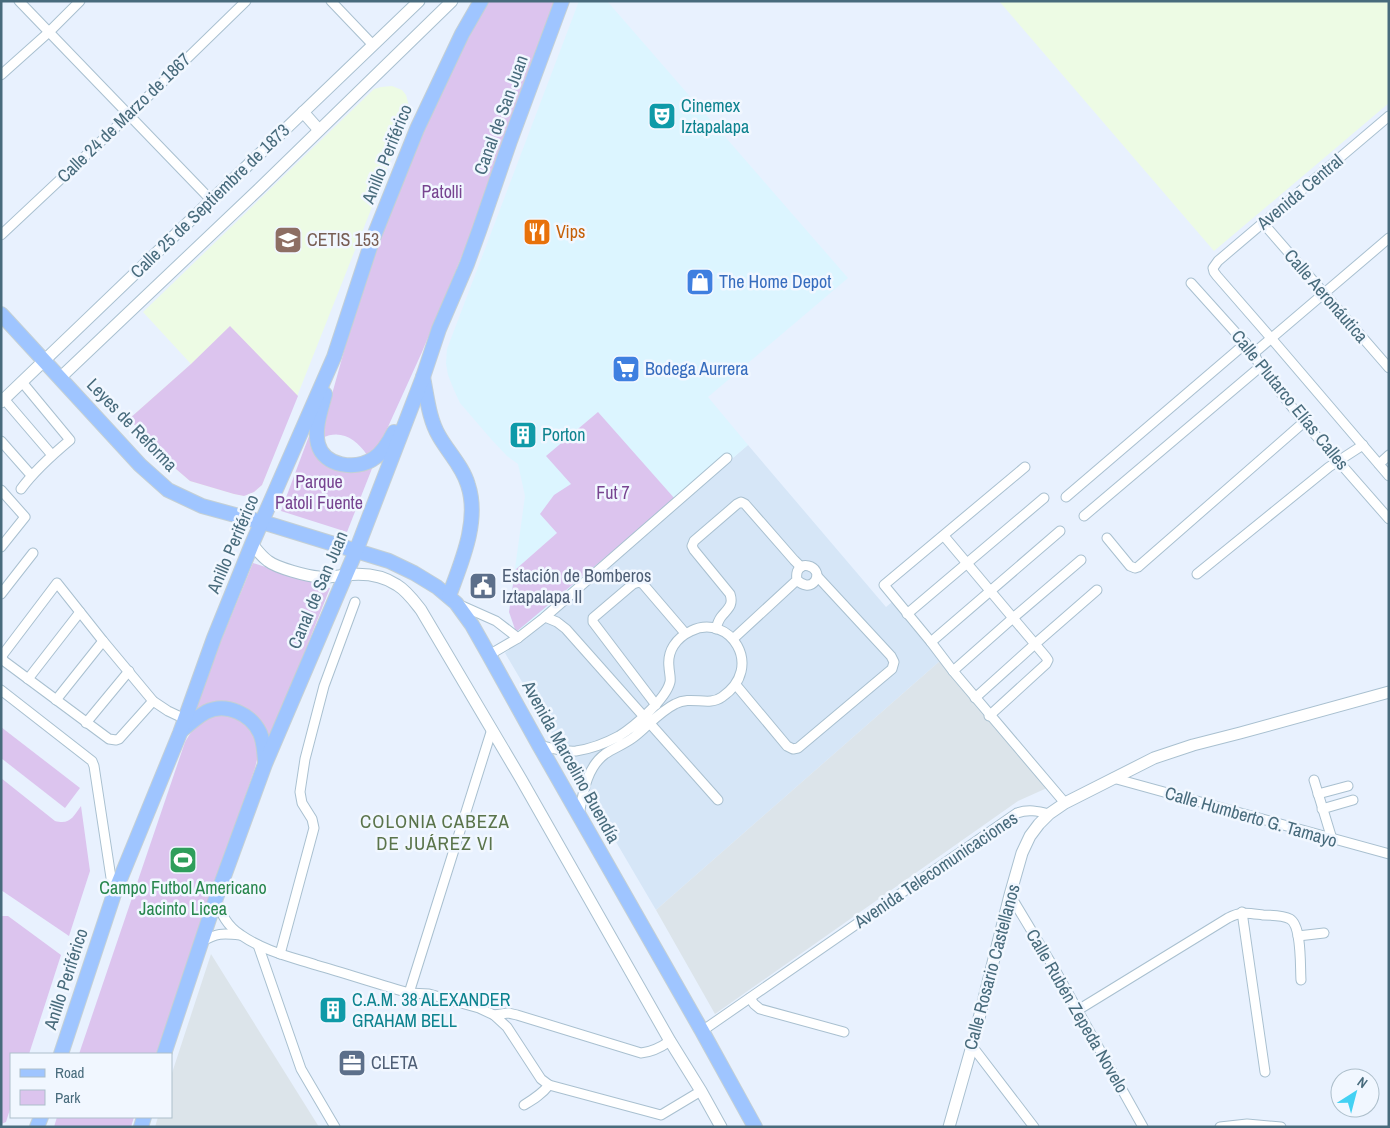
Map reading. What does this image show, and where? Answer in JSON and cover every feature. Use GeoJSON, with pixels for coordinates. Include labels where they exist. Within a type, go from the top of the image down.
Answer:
{"type":"FeatureCollection","features":[{"type":"Feature","properties":{"kind":"main road","name":"Anillo Periférico"},"geometry":{"type":"LineString","coordinates":[[61,1053],[114,894],[180,733],[214,638],[252,544],[334,357],[372,241],[417,129],[462,34],[481,1]]}},
{"type":"Feature","properties":{"kind":"main road","name":"Canal de San Juan"},"geometry":{"type":"LineString","coordinates":[[164,1053],[200,943],[265,764],[356,551],[421,383],[439,330],[467,264],[562,1]]}},
{"type":"Feature","properties":{"kind":"main road","name":"Leyes de Reforma"},"geometry":{"type":"LineString","coordinates":[[1,314],[140,465],[168,490],[202,506],[262,522]]}},
{"type":"Feature","properties":{"kind":"main road"},"geometry":{"type":"LineString","coordinates":[[334,357],[318,420],[317,434],[319,446],[324,454],[336,462],[354,466],[364,464],[380,454],[387,445],[421,383]]}},
{"type":"Feature","properties":{"kind":"main road"},"geometry":{"type":"LineString","coordinates":[[421,383],[433,424],[438,435],[462,470],[471,500],[470,531],[452,600]]}},
{"type":"Feature","properties":{"kind":"main road","name":"Avenida Marcelino Buendía"},"geometry":{"type":"LineString","coordinates":[[262,522],[389,561],[414,573],[452,600],[472,625],[756,1127]]}},
{"type":"Feature","properties":{"kind":"main road"},"geometry":{"type":"LineString","coordinates":[[180,733],[193,720],[208,711],[223,708],[237,711],[254,723],[259,732],[264,747],[265,764]]}},
{"type":"Feature","properties":{"kind":"street"},"geometry":{"type":"LineString","coordinates":[[19,1],[211,200]]}},
{"type":"Feature","properties":{"kind":"street"},"geometry":{"type":"LineString","coordinates":[[1,75],[80,1]]}},
{"type":"Feature","properties":{"kind":"street","name":"Calle 24 de Marzo de 1867"},"geometry":{"type":"LineString","coordinates":[[1,235],[129,115],[246,1]]}},
{"type":"Feature","properties":{"kind":"street"},"geometry":{"type":"LineString","coordinates":[[331,1],[373,45]]}},
{"type":"Feature","properties":{"kind":"street","name":"Calle 25 de Septiembre de 1873"},"geometry":{"type":"LineString","coordinates":[[3,401],[419,1]]}},
{"type":"Feature","properties":{"kind":"street","name":"Calle 25 de Septiembre de 1873"},"geometry":{"type":"LineString","coordinates":[[61,377],[260,188],[452,1]]}},
{"type":"Feature","properties":{"kind":"street"},"geometry":{"type":"LineString","coordinates":[[303,112],[319,130]]}},
{"type":"Feature","properties":{"kind":"street","name":"Avenida Central"},"geometry":{"type":"LineString","coordinates":[[1213,268],[1218,261],[1389,116]]}},
{"type":"Feature","properties":{"kind":"street","name":"Calle Aeronáutica"},"geometry":{"type":"LineString","coordinates":[[1263,223],[1389,368]]}},
{"type":"Feature","properties":{"kind":"street"},"geometry":{"type":"LineString","coordinates":[[1254,353],[1389,238]]}},
{"type":"Feature","properties":{"kind":"street","name":"Calle Plutarco Elías Calles"},"geometry":{"type":"LineString","coordinates":[[1213,268],[1217,276],[1389,476]]}},
{"type":"Feature","properties":{"kind":"street","name":"Calle Plutarco Elías Calles"},"geometry":{"type":"LineString","coordinates":[[1191,283],[1246,343],[1254,353],[1260,367],[1304,422],[1389,518]]}},
{"type":"Feature","properties":{"kind":"street"},"geometry":{"type":"LineString","coordinates":[[1066,497],[1246,343]]}},
{"type":"Feature","properties":{"kind":"street"},"geometry":{"type":"LineString","coordinates":[[1084,516],[1260,367]]}},
{"type":"Feature","properties":{"kind":"street"},"geometry":{"type":"LineString","coordinates":[[21,489],[31,475],[70,440],[22,382]]}},
{"type":"Feature","properties":{"kind":"street"},"geometry":{"type":"LineString","coordinates":[[3,401],[52,455]]}},
{"type":"Feature","properties":{"kind":"street"},"geometry":{"type":"LineString","coordinates":[[1107,538],[1130,566],[1138,567],[1304,422]]}},
{"type":"Feature","properties":{"kind":"street"},"geometry":{"type":"LineString","coordinates":[[1,441],[31,475]]}},
{"type":"Feature","properties":{"kind":"street"},"geometry":{"type":"LineString","coordinates":[[1198,574],[1329,467],[1363,445]]}},
{"type":"Feature","properties":{"kind":"street"},"geometry":{"type":"LineString","coordinates":[[1379,464],[1389,455]]}},
{"type":"Feature","properties":{"kind":"street"},"geometry":{"type":"LineString","coordinates":[[489,655],[518,638],[545,617],[727,458]]}},
{"type":"Feature","properties":{"kind":"street"},"geometry":{"type":"LineString","coordinates":[[1025,467],[884,585],[989,716],[1065,803]]}},
{"type":"Feature","properties":{"kind":"street"},"geometry":{"type":"LineString","coordinates":[[1,548],[25,517],[3,494]]}},
{"type":"Feature","properties":{"kind":"street"},"geometry":{"type":"LineString","coordinates":[[907,614],[1044,498]]}},
{"type":"Feature","properties":{"kind":"street"},"geometry":{"type":"LineString","coordinates":[[716,629],[718,621],[731,606],[732,600],[726,588],[692,546],[694,541],[737,504],[741,502],[745,504],[798,566]]}},
{"type":"Feature","properties":{"kind":"street"},"geometry":{"type":"LineString","coordinates":[[931,642],[1060,531]]}},
{"type":"Feature","properties":{"kind":"street"},"geometry":{"type":"LineString","coordinates":[[944,536],[1048,660],[1046,664],[989,716]]}},
{"type":"Feature","properties":{"kind":"street"},"geometry":{"type":"LineString","coordinates":[[252,544],[269,562],[278,566],[318,577],[374,576],[398,585],[410,595],[421,610],[492,729],[721,1127]]}},
{"type":"Feature","properties":{"kind":"street"},"geometry":{"type":"LineString","coordinates":[[1,594],[33,553]]}},
{"type":"Feature","properties":{"kind":"street"},"geometry":{"type":"LineString","coordinates":[[952,671],[1081,560]]}},
{"type":"Feature","properties":{"kind":"street"},"geometry":{"type":"LineString","coordinates":[[796,583],[810,585],[816,579],[816,571],[812,566],[798,566]]}},
{"type":"Feature","properties":{"kind":"street"},"geometry":{"type":"LineString","coordinates":[[733,640],[796,583],[798,566]]}},
{"type":"Feature","properties":{"kind":"street"},"geometry":{"type":"LineString","coordinates":[[1,578],[9,585]]}},
{"type":"Feature","properties":{"kind":"street"},"geometry":{"type":"LineString","coordinates":[[736,685],[787,746],[798,748],[892,669],[894,662],[891,656],[826,585],[816,579]]}},
{"type":"Feature","properties":{"kind":"street"},"geometry":{"type":"LineString","coordinates":[[656,705],[592,622],[593,618],[633,584],[638,582],[643,584],[685,633]]}},
{"type":"Feature","properties":{"kind":"street"},"geometry":{"type":"LineString","coordinates":[[153,702],[119,739],[109,739],[1,657],[57,583],[153,702],[185,718]]}},
{"type":"Feature","properties":{"kind":"street"},"geometry":{"type":"LineString","coordinates":[[976,698],[1097,590]]}},
{"type":"Feature","properties":{"kind":"street"},"geometry":{"type":"LineString","coordinates":[[452,600],[496,621],[518,638]]}},
{"type":"Feature","properties":{"kind":"street"},"geometry":{"type":"LineString","coordinates":[[280,954],[314,828],[312,819],[302,803],[300,792],[304,759],[324,686],[355,602]]}},
{"type":"Feature","properties":{"kind":"street"},"geometry":{"type":"LineString","coordinates":[[28,679],[80,612]]}},
{"type":"Feature","properties":{"kind":"street"},"geometry":{"type":"LineString","coordinates":[[545,617],[557,622],[566,629],[718,800]]}},
{"type":"Feature","properties":{"kind":"street"},"geometry":{"type":"LineString","coordinates":[[539,745],[575,751],[589,748],[620,735],[646,719],[674,704],[685,700],[711,701],[720,699],[736,685],[741,675],[742,658],[740,651],[733,640],[724,632],[716,629],[703,627],[694,629],[678,639],[673,646],[668,662],[671,680],[656,705],[646,719],[633,738],[596,762],[589,775],[579,816]]}},
{"type":"Feature","properties":{"kind":"street"},"geometry":{"type":"LineString","coordinates":[[56,700],[103,641]]}},
{"type":"Feature","properties":{"kind":"street"},"geometry":{"type":"LineString","coordinates":[[86,722],[129,671]]}},
{"type":"Feature","properties":{"kind":"street"},"geometry":{"type":"LineString","coordinates":[[1,690],[92,761],[114,894]]}},
{"type":"Feature","properties":{"kind":"street"},"geometry":{"type":"LineString","coordinates":[[1049,814],[1065,803],[1154,758],[1193,745],[1240,734],[1389,692]]}},
{"type":"Feature","properties":{"kind":"street"},"geometry":{"type":"LineString","coordinates":[[409,993],[492,729]]}},
{"type":"Feature","properties":{"kind":"street","name":"Calle Humberto G. Tamayo"},"geometry":{"type":"LineString","coordinates":[[1113,778],[1389,854]]}},
{"type":"Feature","properties":{"kind":"street"},"geometry":{"type":"LineString","coordinates":[[1314,780],[1332,839]]}},
{"type":"Feature","properties":{"kind":"street"},"geometry":{"type":"LineString","coordinates":[[1318,794],[1348,786]]}},
{"type":"Feature","properties":{"kind":"street"},"geometry":{"type":"LineString","coordinates":[[1322,809],[1353,800]]}},
{"type":"Feature","properties":{"kind":"street","name":"Avenida Telecomunicaciones"},"geometry":{"type":"LineString","coordinates":[[702,1031],[1017,813],[1036,811],[1049,814]]}},
{"type":"Feature","properties":{"kind":"street","name":"Calle Rosario Castellanos"},"geometry":{"type":"LineString","coordinates":[[949,1127],[1022,853],[1030,836],[1049,814]]}},
{"type":"Feature","properties":{"kind":"street","name":"Calle Rubén Zepeda Novelo"},"geometry":{"type":"LineString","coordinates":[[1010,895],[1054,968],[1143,1127]]}},
{"type":"Feature","properties":{"kind":"street"},"geometry":{"type":"LineString","coordinates":[[216,898],[223,918],[241,935],[258,945],[280,954],[409,993],[429,994],[479,1008],[494,1015],[508,1027],[540,1079],[549,1085],[661,1115],[701,1091]]}},
{"type":"Feature","properties":{"kind":"street"},"geometry":{"type":"LineString","coordinates":[[1078,1010],[1228,918],[1242,912],[1281,916],[1290,919],[1296,925],[1301,980]]}},
{"type":"Feature","properties":{"kind":"street"},"geometry":{"type":"LineString","coordinates":[[1242,912],[1265,1072]]}},
{"type":"Feature","properties":{"kind":"street"},"geometry":{"type":"LineString","coordinates":[[1298,936],[1324,933]]}},
{"type":"Feature","properties":{"kind":"street"},"geometry":{"type":"LineString","coordinates":[[200,943],[218,934],[241,935]]}},
{"type":"Feature","properties":{"kind":"street"},"geometry":{"type":"LineString","coordinates":[[258,945],[301,1069],[335,1127]]}},
{"type":"Feature","properties":{"kind":"street"},"geometry":{"type":"LineString","coordinates":[[750,998],[760,1009],[844,1032]]}},
{"type":"Feature","properties":{"kind":"street"},"geometry":{"type":"LineString","coordinates":[[494,1015],[508,1013],[517,1015],[641,1053],[649,1053],[659,1049],[670,1041]]}},
{"type":"Feature","properties":{"kind":"street"},"geometry":{"type":"LineString","coordinates":[[972,1046],[1034,1127]]}},
{"type":"Feature","properties":{"kind":"street"},"geometry":{"type":"LineString","coordinates":[[524,1105],[539,1096],[549,1085]]}},
{"type":"Feature","properties":{"kind":"street"},"geometry":{"type":"LineString","coordinates":[[1220,1127],[1248,1124],[1282,1127]]}},
{"type":"Feature","properties":{"kind":"shaded area"},"geometry":{"type":"Polygon","coordinates":[[[579,1],[607,1],[848,278],[708,397],[748,445],[521,639],[516,632],[509,612],[525,496],[518,464],[507,456],[460,403],[448,375],[446,363],[447,349],[579,1]]]}},
{"type":"Feature","properties":{"kind":"shaded area"},"geometry":{"type":"Polygon","coordinates":[[[999,1],[1389,1],[1389,103],[1214,251],[999,1]]]}},
{"type":"Feature","properties":{"kind":"shaded area","name":"CETIS 153"},"geometry":{"type":"Polygon","coordinates":[[[392,86],[402,90],[406,95],[409,106],[408,116],[262,485],[254,492],[244,496],[190,481],[176,469],[129,419],[191,364],[143,312],[374,89],[392,86]]]}},
{"type":"Feature","properties":{"kind":"shaded area"},"geometry":{"type":"Polygon","coordinates":[[[748,445],[886,607],[892,602],[941,660],[656,910],[505,653],[748,445]]]}},
{"type":"Feature","properties":{"kind":"shaded area"},"geometry":{"type":"Polygon","coordinates":[[[941,660],[1047,788],[1018,801],[715,1014],[656,910],[941,660]]]}},
{"type":"Feature","properties":{"kind":"shaded area"},"geometry":{"type":"Polygon","coordinates":[[[211,954],[319,1127],[155,1127],[158,1118],[172,1118],[172,1073],[211,954]]]}},
{"type":"Feature","properties":{"kind":"green space","name":"Patolli"},"geometry":{"type":"Polygon","coordinates":[[[488,1],[557,1],[478,217],[422,352],[382,440],[367,455],[358,444],[348,437],[329,435],[322,438],[322,430],[346,344],[385,225],[417,142],[451,71],[488,1]]]}},
{"type":"Feature","properties":{"kind":"green space"},"geometry":{"type":"Polygon","coordinates":[[[230,326],[298,396],[262,485],[254,492],[244,496],[190,481],[176,469],[129,419],[191,364],[230,326]]]}},
{"type":"Feature","properties":{"kind":"green space","name":"Fut 7"},"geometry":{"type":"Polygon","coordinates":[[[598,412],[675,499],[516,632],[509,612],[515,570],[557,533],[540,514],[554,495],[571,484],[546,456],[598,412]]]}},
{"type":"Feature","properties":{"kind":"green space","name":"Parque Patoli Fuente"},"geometry":{"type":"Polygon","coordinates":[[[309,436],[314,450],[373,466],[347,532],[281,511],[309,436]]]}},
{"type":"Feature","properties":{"kind":"green space"},"geometry":{"type":"Polygon","coordinates":[[[253,563],[330,588],[269,742],[262,724],[248,709],[227,702],[192,711],[253,563]]]}},
{"type":"Feature","properties":{"kind":"green space"},"geometry":{"type":"Polygon","coordinates":[[[218,715],[235,716],[248,725],[256,737],[259,752],[156,1053],[79,1053],[185,742],[198,724],[218,715]]]}},
{"type":"Feature","properties":{"kind":"green space"},"geometry":{"type":"Polygon","coordinates":[[[1,727],[80,788],[65,808],[1,758],[1,727]]]}},
{"type":"Feature","properties":{"kind":"green space"},"geometry":{"type":"Polygon","coordinates":[[[1,778],[55,821],[68,821],[81,806],[90,871],[69,936],[1,890],[1,778]]]}},
{"type":"Feature","properties":{"kind":"green space"},"geometry":{"type":"Polygon","coordinates":[[[1,916],[8,916],[61,955],[29,1053],[10,1053],[10,1109],[6,1122],[1,1124],[1,916]]]}},
{"type":"Feature","properties":{"kind":"green space"},"geometry":{"type":"Polygon","coordinates":[[[57,1118],[134,1118],[131,1127],[54,1127],[57,1118]]]}},
{"type":"Feature","properties":{"kind":"place","name":"Cinemex Iztapalapa"},"geometry":{"type":"Point","coordinates":[662,116]}},
{"type":"Feature","properties":{"kind":"place","name":"Vips"},"geometry":{"type":"Point","coordinates":[537,232]}},
{"type":"Feature","properties":{"kind":"place","name":"CETIS 153"},"geometry":{"type":"Point","coordinates":[288,240]}},
{"type":"Feature","properties":{"kind":"place","name":"The Home Depot"},"geometry":{"type":"Point","coordinates":[700,282]}},
{"type":"Feature","properties":{"kind":"place","name":"Bodega Aurrera"},"geometry":{"type":"Point","coordinates":[626,369]}},
{"type":"Feature","properties":{"kind":"place","name":"Porton"},"geometry":{"type":"Point","coordinates":[523,435]}},
{"type":"Feature","properties":{"kind":"place","name":"Estación de Bomberos Iztapalapa II"},"geometry":{"type":"Point","coordinates":[483,586]}},
{"type":"Feature","properties":{"kind":"place","name":"Campo Futbol Americano Jacinto Licea"},"geometry":{"type":"Point","coordinates":[183,860]}},
{"type":"Feature","properties":{"kind":"place","name":"C.A.M. 38 ALEXANDER GRAHAM BELL"},"geometry":{"type":"Point","coordinates":[333,1010]}},
{"type":"Feature","properties":{"kind":"place","name":"CLETA"},"geometry":{"type":"Point","coordinates":[352,1063]}},
{"type":"Feature","properties":{"kind":"district","name":"COLONIA CABEZA DE JUÁREZ VI"},"geometry":{"type":"Point","coordinates":[435,832]}}]}
